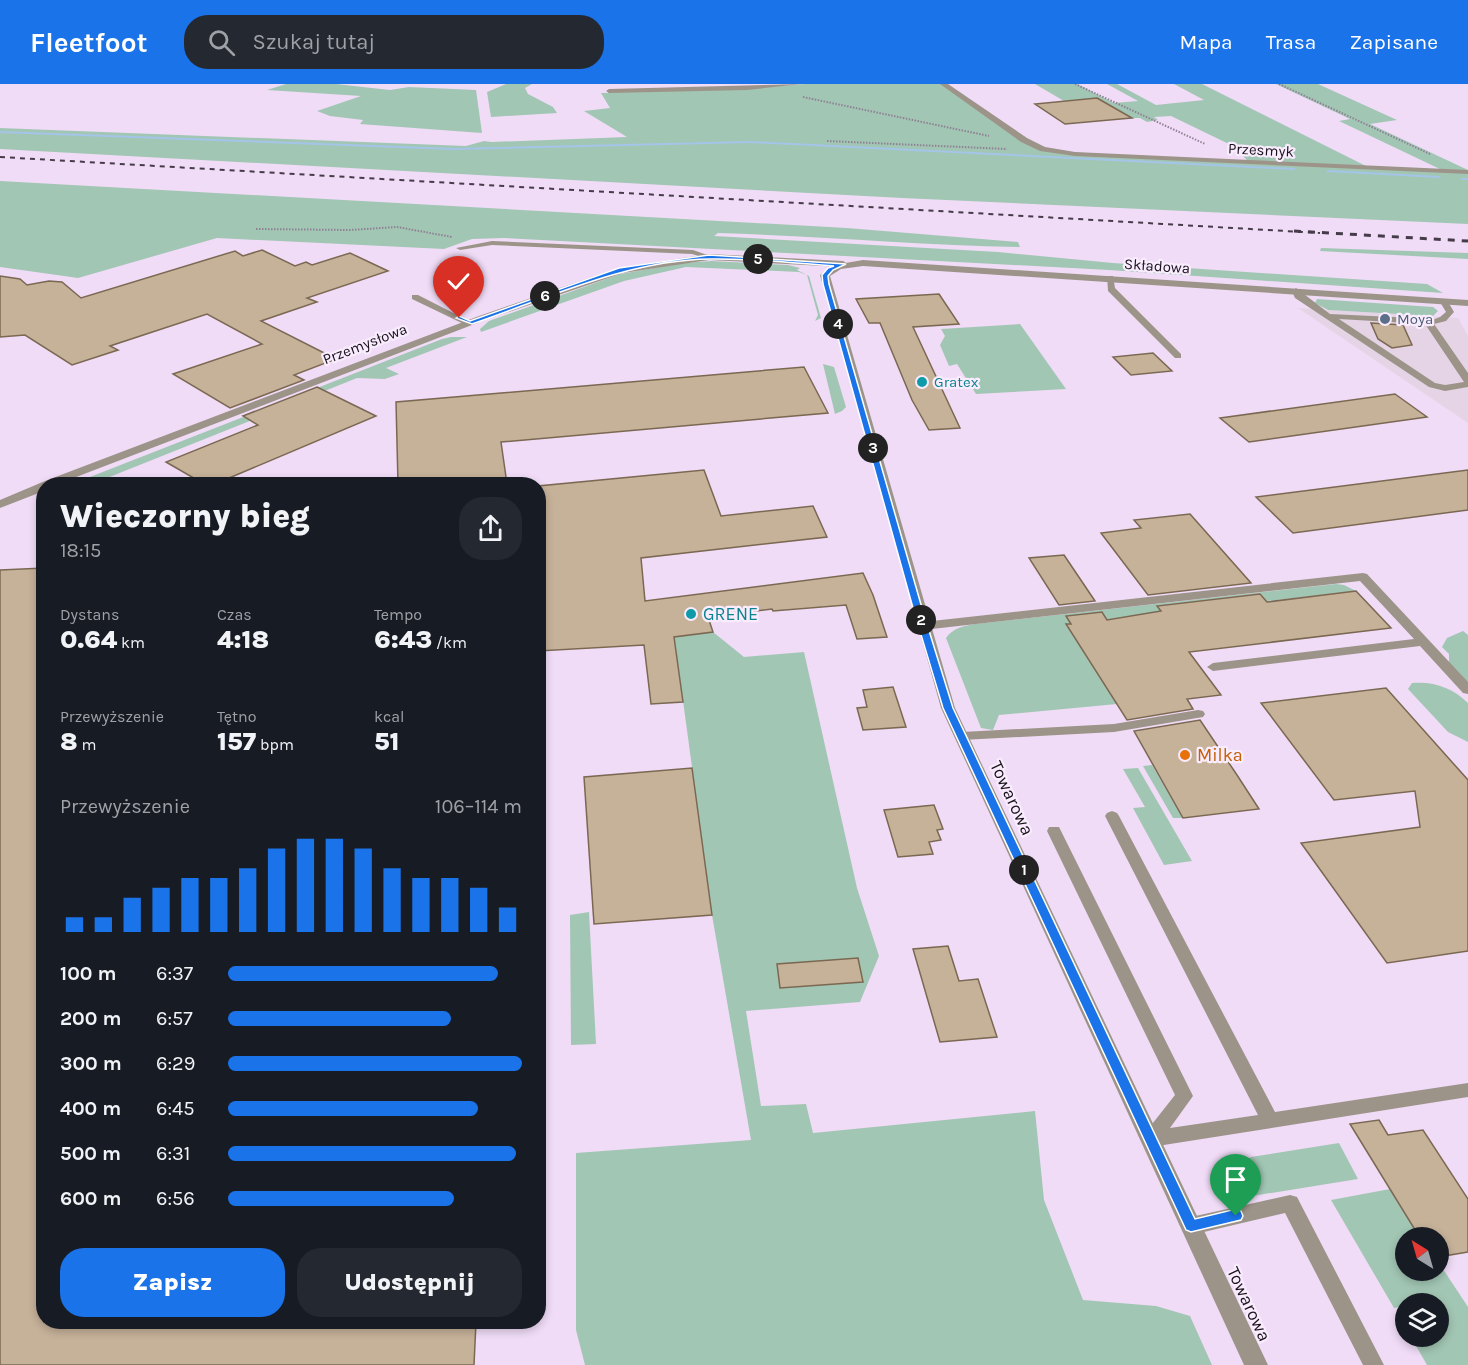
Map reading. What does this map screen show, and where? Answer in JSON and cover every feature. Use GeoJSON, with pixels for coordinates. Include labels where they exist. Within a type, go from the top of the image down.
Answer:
{"type":"FeatureCollection","features":[{"type":"Feature","properties":{"kind":"street"},"geometry":{"type":"LineString","coordinates":[[609,91],[799,84]]}},
{"type":"Feature","properties":{"kind":"street","name":"Przesmyk"},"geometry":{"type":"LineString","coordinates":[[943,84],[1024,140],[1053,151],[1467,172]]}},
{"type":"Feature","properties":{"kind":"street","name":"Przemysłowa"},"geometry":{"type":"LineString","coordinates":[[67,477],[469,323],[621,270],[709,257],[843,264]]}},
{"type":"Feature","properties":{"kind":"street","name":"Składowa"},"geometry":{"type":"LineString","coordinates":[[843,264],[863,263],[1110,278],[1466,305]]}},
{"type":"Feature","properties":{"kind":"street","name":"Towarowa"},"geometry":{"type":"LineString","coordinates":[[843,264],[830,269],[825,275],[826,284],[948,708],[1256,1365]]}},
{"type":"Feature","properties":{"kind":"street"},"geometry":{"type":"LineString","coordinates":[[0,504],[36,490]]}},
{"type":"Feature","properties":{"kind":"lane"},"geometry":{"type":"LineString","coordinates":[[460,248],[492,243],[693,252],[709,257]]}},
{"type":"Feature","properties":{"kind":"lane"},"geometry":{"type":"LineString","coordinates":[[1110,278],[1111,289],[1178,356]]}},
{"type":"Feature","properties":{"kind":"lane"},"geometry":{"type":"LineString","coordinates":[[1296,291],[1298,296],[1432,385],[1445,388],[1468,382],[1428,322]]}},
{"type":"Feature","properties":{"kind":"lane"},"geometry":{"type":"LineString","coordinates":[[416,297],[469,323]]}},
{"type":"Feature","properties":{"kind":"lane"},"geometry":{"type":"LineString","coordinates":[[1329,316],[1441,321],[1450,312],[1444,302]]}},
{"type":"Feature","properties":{"kind":"lane"},"geometry":{"type":"LineString","coordinates":[[923,627],[1363,577],[1468,690]]}},
{"type":"Feature","properties":{"kind":"lane"},"geometry":{"type":"LineString","coordinates":[[1213,666],[1423,642]]}},
{"type":"Feature","properties":{"kind":"lane"},"geometry":{"type":"LineString","coordinates":[[962,736],[1114,728],[1198,714]]}},
{"type":"Feature","properties":{"kind":"lane"},"geometry":{"type":"LineString","coordinates":[[1112,816],[1270,1120]]}},
{"type":"Feature","properties":{"kind":"lane"},"geometry":{"type":"LineString","coordinates":[[1054,831],[1184,1096],[1151,1139]]}},
{"type":"Feature","properties":{"kind":"lane"},"geometry":{"type":"LineString","coordinates":[[1151,1139],[1468,1090]]}},
{"type":"Feature","properties":{"kind":"lane"},"geometry":{"type":"LineString","coordinates":[[1191,1226],[1290,1203],[1374,1365]]}},
{"type":"Feature","properties":{"kind":"path"},"geometry":{"type":"LineString","coordinates":[[1075,84],[1115,104],[1161,122],[1241,162]]}},
{"type":"Feature","properties":{"kind":"path"},"geometry":{"type":"LineString","coordinates":[[1279,84],[1467,172]]}},
{"type":"Feature","properties":{"kind":"path"},"geometry":{"type":"LineString","coordinates":[[761,87],[989,136]]}},
{"type":"Feature","properties":{"kind":"path"},"geometry":{"type":"LineString","coordinates":[[827,141],[1053,151]]}},
{"type":"Feature","properties":{"kind":"path"},"geometry":{"type":"LineString","coordinates":[[256,229],[350,230],[397,227],[492,243]]}},
{"type":"Feature","properties":{"kind":"shaded area"},"geometry":{"type":"Polygon","coordinates":[[[1298,308],[1458,318],[1468,336],[1468,423],[1298,308]]]}},
{"type":"Feature","properties":{"kind":"green space"},"geometry":{"type":"Polygon","coordinates":[[[286,84],[336,84],[390,90],[409,87],[476,90],[482,133],[360,124],[363,120],[330,116],[317,111],[361,96],[267,90],[286,84]]]}},
{"type":"Feature","properties":{"kind":"green space"},"geometry":{"type":"Polygon","coordinates":[[[506,84],[532,84],[525,88],[528,94],[553,107],[557,113],[491,117],[487,92],[506,84]]]}},
{"type":"Feature","properties":{"kind":"green space"},"geometry":{"type":"Polygon","coordinates":[[[805,84],[943,84],[1044,151],[1248,161],[1233,146],[1171,116],[1154,117],[1158,120],[1147,122],[1140,118],[1132,118],[1097,98],[1064,101],[1035,84],[1077,84],[1114,103],[1138,101],[1107,84],[1117,84],[1156,105],[1204,100],[1174,84],[1202,84],[1368,167],[1442,170],[1339,121],[1350,119],[1276,84],[1318,84],[1397,120],[1370,124],[1468,170],[1468,224],[902,198],[0,149],[0,128],[466,146],[484,141],[627,137],[584,111],[610,108],[601,93],[608,93],[608,90],[805,84]]]}},
{"type":"Feature","properties":{"kind":"green space"},"geometry":{"type":"Polygon","coordinates":[[[0,181],[847,228],[1018,242],[1020,247],[718,233],[714,236],[998,252],[1113,263],[1427,284],[1443,293],[1109,270],[504,238],[472,239],[444,249],[217,238],[78,278],[0,267],[0,181]]]}},
{"type":"Feature","properties":{"kind":"green space"},"geometry":{"type":"Polygon","coordinates":[[[1321,248],[1468,253],[1468,259],[1320,251],[1321,248]]]}},
{"type":"Feature","properties":{"kind":"green space"},"geometry":{"type":"Polygon","coordinates":[[[711,261],[788,265],[800,268],[797,270],[807,275],[799,272],[686,267],[624,281],[481,332],[480,329],[489,321],[620,274],[683,263],[711,261]]]}},
{"type":"Feature","properties":{"kind":"green space"},"geometry":{"type":"Polygon","coordinates":[[[807,275],[821,318],[815,321],[818,315],[807,275]]]}},
{"type":"Feature","properties":{"kind":"green space"},"geometry":{"type":"Polygon","coordinates":[[[1317,299],[1433,307],[1438,311],[1433,316],[1328,310],[1315,303],[1317,299]]]}},
{"type":"Feature","properties":{"kind":"green space"},"geometry":{"type":"Polygon","coordinates":[[[1020,324],[1066,389],[976,394],[957,364],[949,366],[940,345],[945,336],[941,329],[1020,324]]]}},
{"type":"Feature","properties":{"kind":"green space"},"geometry":{"type":"Polygon","coordinates":[[[467,337],[386,368],[399,374],[385,379],[357,378],[110,477],[90,477],[442,339],[467,337]]]}},
{"type":"Feature","properties":{"kind":"green space"},"geometry":{"type":"Polygon","coordinates":[[[823,364],[834,367],[846,407],[835,414],[823,364]]]}},
{"type":"Feature","properties":{"kind":"green space"},"geometry":{"type":"Polygon","coordinates":[[[1336,584],[1356,591],[1067,624],[1117,704],[999,715],[993,730],[981,728],[946,638],[955,630],[975,624],[1336,584]]]}},
{"type":"Feature","properties":{"kind":"green space"},"geometry":{"type":"Polygon","coordinates":[[[1463,631],[1468,635],[1468,687],[1449,666],[1449,654],[1442,647],[1447,638],[1463,631]]]}},
{"type":"Feature","properties":{"kind":"green space"},"geometry":{"type":"Polygon","coordinates":[[[713,632],[744,657],[804,652],[857,888],[879,956],[860,1002],[746,1011],[761,1106],[806,1104],[813,1133],[1035,1111],[1044,1200],[1083,1300],[1156,1306],[1190,1316],[1212,1365],[585,1365],[576,1330],[576,1153],[751,1140],[712,915],[679,671],[657,639],[713,632]]]}},
{"type":"Feature","properties":{"kind":"green space"},"geometry":{"type":"Polygon","coordinates":[[[1412,683],[1428,683],[1443,687],[1456,693],[1468,703],[1468,742],[1448,732],[1408,689],[1412,683]]]}},
{"type":"Feature","properties":{"kind":"green space"},"geometry":{"type":"Polygon","coordinates":[[[1152,765],[1183,818],[1173,818],[1143,766],[1152,765]]]}},
{"type":"Feature","properties":{"kind":"green space"},"geometry":{"type":"Polygon","coordinates":[[[1138,768],[1192,861],[1164,865],[1133,808],[1145,807],[1123,769],[1138,768]]]}},
{"type":"Feature","properties":{"kind":"green space"},"geometry":{"type":"Polygon","coordinates":[[[589,912],[596,1044],[571,1045],[570,915],[589,912]]]}},
{"type":"Feature","properties":{"kind":"green space"},"geometry":{"type":"Polygon","coordinates":[[[1339,1143],[1358,1179],[1234,1199],[1232,1186],[1234,1175],[1237,1169],[1251,1157],[1339,1143]]]}},
{"type":"Feature","properties":{"kind":"green space"},"geometry":{"type":"Polygon","coordinates":[[[1390,1189],[1414,1227],[1395,1227],[1395,1281],[1449,1281],[1449,1278],[1468,1307],[1468,1365],[1427,1365],[1417,1347],[1449,1347],[1449,1293],[1395,1293],[1394,1308],[1331,1200],[1390,1189]]]}},
{"type":"Feature","properties":{"kind":"building"},"geometry":{"type":"Polygon","coordinates":[[[1097,98],[1132,118],[1065,124],[1035,104],[1097,98]]]}},
{"type":"Feature","properties":{"kind":"building"},"geometry":{"type":"Polygon","coordinates":[[[262,250],[295,266],[306,262],[312,265],[350,253],[388,271],[307,298],[317,302],[261,321],[336,359],[294,375],[304,380],[230,408],[173,374],[262,344],[207,314],[110,346],[118,350],[72,365],[25,335],[0,337],[0,276],[20,279],[27,285],[49,281],[62,282],[81,298],[235,251],[243,256],[262,250]]]}},
{"type":"Feature","properties":{"kind":"building"},"geometry":{"type":"Polygon","coordinates":[[[939,294],[959,324],[913,327],[960,428],[929,430],[912,400],[880,323],[869,323],[856,299],[939,294]]]}},
{"type":"Feature","properties":{"kind":"building"},"geometry":{"type":"Polygon","coordinates":[[[1371,323],[1403,325],[1412,345],[1392,348],[1378,339],[1371,323]]]}},
{"type":"Feature","properties":{"kind":"building"},"geometry":{"type":"Polygon","coordinates":[[[1153,353],[1172,371],[1131,375],[1113,357],[1153,353]]]}},
{"type":"Feature","properties":{"kind":"building"},"geometry":{"type":"Polygon","coordinates":[[[804,367],[828,413],[501,442],[506,477],[398,477],[396,402],[804,367]]]}},
{"type":"Feature","properties":{"kind":"building"},"geometry":{"type":"Polygon","coordinates":[[[317,387],[376,416],[232,477],[192,477],[166,462],[258,425],[243,416],[317,387]]]}},
{"type":"Feature","properties":{"kind":"building"},"geometry":{"type":"Polygon","coordinates":[[[1395,394],[1427,417],[1249,442],[1220,418],[1395,394]]]}},
{"type":"Feature","properties":{"kind":"building"},"geometry":{"type":"Polygon","coordinates":[[[704,470],[721,516],[813,506],[827,537],[641,558],[645,601],[863,573],[887,637],[857,639],[846,605],[773,611],[772,609],[708,617],[713,632],[674,637],[683,702],[651,704],[644,645],[546,651],[546,485],[704,470]]]}},
{"type":"Feature","properties":{"kind":"building"},"geometry":{"type":"Polygon","coordinates":[[[1468,470],[1468,510],[1293,533],[1256,497],[1468,470]]]}},
{"type":"Feature","properties":{"kind":"building"},"geometry":{"type":"Polygon","coordinates":[[[1190,514],[1251,583],[1148,595],[1101,533],[1141,528],[1134,520],[1190,514]]]}},
{"type":"Feature","properties":{"kind":"building"},"geometry":{"type":"Polygon","coordinates":[[[1064,555],[1095,601],[1059,605],[1029,558],[1064,555]]]}},
{"type":"Feature","properties":{"kind":"building"},"geometry":{"type":"Polygon","coordinates":[[[36,568],[36,1329],[476,1329],[474,1365],[0,1365],[0,570],[36,568]]]}},
{"type":"Feature","properties":{"kind":"building"},"geometry":{"type":"Polygon","coordinates":[[[1356,591],[1391,628],[1189,652],[1221,695],[1187,699],[1193,709],[1127,720],[1066,624],[1071,624],[1066,616],[1102,612],[1107,620],[1161,611],[1157,606],[1260,594],[1267,602],[1356,591]]]}},
{"type":"Feature","properties":{"kind":"building"},"geometry":{"type":"Polygon","coordinates":[[[893,687],[906,727],[863,730],[857,708],[867,707],[863,690],[893,687]]]}},
{"type":"Feature","properties":{"kind":"building"},"geometry":{"type":"Polygon","coordinates":[[[1386,688],[1468,780],[1468,951],[1387,963],[1301,843],[1420,827],[1415,791],[1334,800],[1261,703],[1386,688]]]}},
{"type":"Feature","properties":{"kind":"building"},"geometry":{"type":"Polygon","coordinates":[[[1200,720],[1259,809],[1183,818],[1134,731],[1200,720]]]}},
{"type":"Feature","properties":{"kind":"building"},"geometry":{"type":"Polygon","coordinates":[[[692,768],[712,915],[594,924],[584,777],[692,768]]]}},
{"type":"Feature","properties":{"kind":"building"},"geometry":{"type":"Polygon","coordinates":[[[934,805],[943,829],[937,830],[941,840],[929,842],[933,854],[898,857],[884,810],[934,805]]]}},
{"type":"Feature","properties":{"kind":"building"},"geometry":{"type":"Polygon","coordinates":[[[948,946],[959,981],[978,979],[997,1037],[940,1042],[913,949],[948,946]]]}},
{"type":"Feature","properties":{"kind":"building"},"geometry":{"type":"Polygon","coordinates":[[[858,958],[863,982],[780,988],[777,964],[858,958]]]}},
{"type":"Feature","properties":{"kind":"building"},"geometry":{"type":"Polygon","coordinates":[[[1379,1120],[1388,1135],[1423,1130],[1468,1199],[1468,1252],[1449,1255],[1449,1227],[1413,1227],[1350,1124],[1379,1120]]]}},
{"type":"Feature","properties":{"kind":"waterway"},"geometry":{"type":"LineString","coordinates":[[0,132],[453,149],[751,142],[1294,169]]}},
{"type":"Feature","properties":{"kind":"waterway"},"geometry":{"type":"LineString","coordinates":[[1328,171],[1439,177]]}},
{"type":"Feature","properties":{"kind":"waterway"},"geometry":{"type":"LineString","coordinates":[[1462,179],[1468,179]]}},
{"type":"Feature","properties":{"kind":"railway"},"geometry":{"type":"LineString","coordinates":[[0,157],[1320,233]]}},
{"type":"Feature","properties":{"kind":"railway"},"geometry":{"type":"LineString","coordinates":[[1294,231],[1468,241]]}},
{"type":"Feature","properties":{"kind":"place","name":"Moya"},"geometry":{"type":"Point","coordinates":[1385,319]}},
{"type":"Feature","properties":{"kind":"place","name":"Gratex"},"geometry":{"type":"Point","coordinates":[922,382]}},
{"type":"Feature","properties":{"kind":"place","name":"GRENE"},"geometry":{"type":"Point","coordinates":[691,614]}},
{"type":"Feature","properties":{"kind":"place","name":"Milka"},"geometry":{"type":"Point","coordinates":[1185,755]}},
{"type":"Feature","properties":{"kind":"route"},"geometry":{"type":"LineString","coordinates":[[459,318],[469,323],[621,270],[664,262],[709,257],[843,264],[830,269],[825,275],[826,284],[948,708],[1191,1226],[1236,1216]]}}]}
